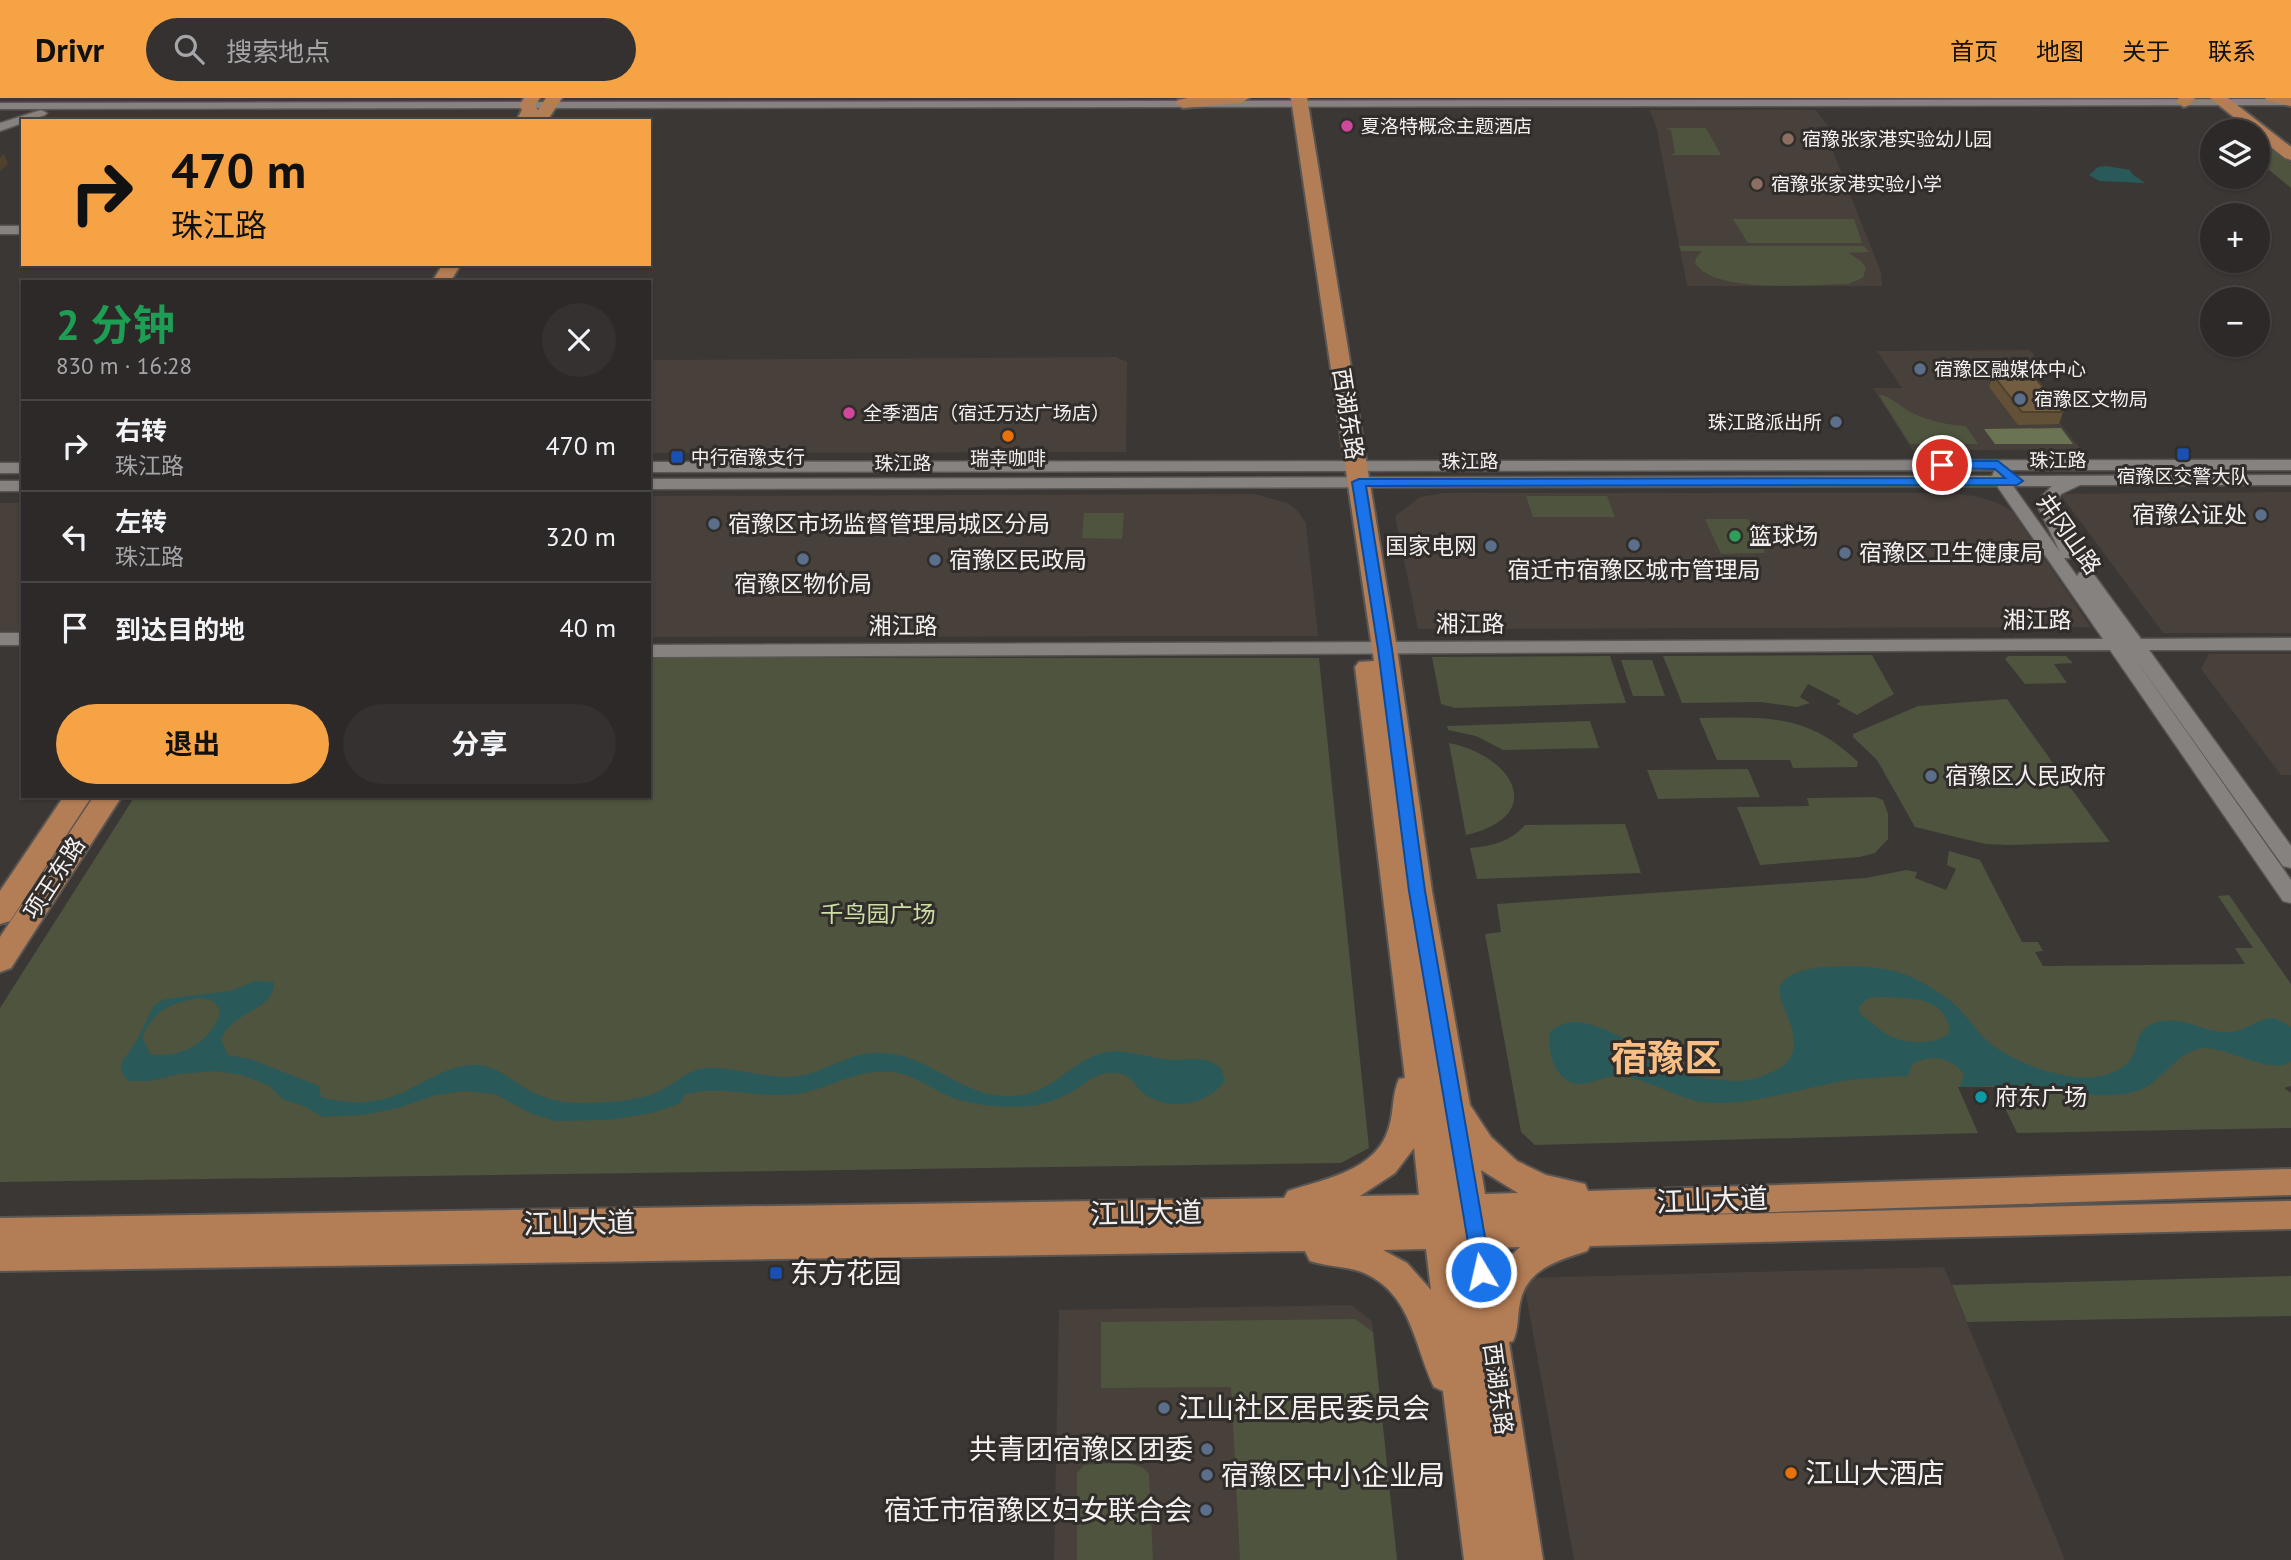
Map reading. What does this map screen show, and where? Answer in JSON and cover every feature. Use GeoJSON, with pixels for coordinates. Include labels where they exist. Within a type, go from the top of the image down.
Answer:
{"type":"FeatureCollection","features":[{"type":"Feature","properties":{"kind":"main road"},"geometry":{"type":"LineString","coordinates":[[1183,103],[1241,98]]}},
{"type":"Feature","properties":{"kind":"main road"},"geometry":{"type":"LineString","coordinates":[[2273,98],[2291,103]]}},
{"type":"Feature","properties":{"kind":"main road"},"geometry":{"type":"LineString","coordinates":[[2232,101],[2291,137]]}},
{"type":"Feature","properties":{"kind":"main road"},"geometry":{"type":"LineString","coordinates":[[2232,101],[2291,155]]}},
{"type":"Feature","properties":{"kind":"main road","name":"西湖东路"},"geometry":{"type":"LineString","coordinates":[[1293,103],[1348,475],[1447,1075],[1471,1457],[1484,1560]]}},
{"type":"Feature","properties":{"kind":"main road","name":"西湖东路"},"geometry":{"type":"LineString","coordinates":[[1376,649],[1414,1026],[1509,1465],[1523,1560]]}},
{"type":"Feature","properties":{"kind":"main road","name":"项王东路"},"geometry":{"type":"LineString","coordinates":[[0,914],[77,798]]}},
{"type":"Feature","properties":{"kind":"main road","name":"项王东路"},"geometry":{"type":"LineString","coordinates":[[0,961],[107,798]]}},
{"type":"Feature","properties":{"kind":"main road"},"geometry":{"type":"LineString","coordinates":[[1205,1212],[1311,1200],[1351,1185],[1374,1171],[1401,1143],[1410,1116],[1414,1026]]}},
{"type":"Feature","properties":{"kind":"main road"},"geometry":{"type":"LineString","coordinates":[[1447,1075],[1466,1129],[1482,1151],[1526,1182],[1567,1194],[1691,1201]]}},
{"type":"Feature","properties":{"kind":"main road","name":"江山大道"},"geometry":{"type":"LineString","coordinates":[[9,1245],[1163,1240],[1456,1221],[1691,1201],[2291,1182]]}},
{"type":"Feature","properties":{"kind":"main road","name":"江山大道"},"geometry":{"type":"LineString","coordinates":[[9,1245],[1205,1212],[1627,1230],[2291,1215]]}},
{"type":"Feature","properties":{"kind":"main road"},"geometry":{"type":"LineString","coordinates":[[1509,1465],[1499,1320],[1507,1282],[1532,1255],[1549,1247],[1627,1230]]}},
{"type":"Feature","properties":{"kind":"main road"},"geometry":{"type":"LineString","coordinates":[[1163,1240],[1337,1252],[1364,1257],[1389,1268],[1405,1282],[1422,1304],[1435,1335],[1471,1457]]}},
{"type":"Feature","properties":{"kind":"street"},"geometry":{"type":"LineString","coordinates":[[1337,98],[1408,103]]}},
{"type":"Feature","properties":{"kind":"street"},"geometry":{"type":"LineString","coordinates":[[0,108],[538,109],[1183,103],[2186,100],[2291,103]]}},
{"type":"Feature","properties":{"kind":"street"},"geometry":{"type":"LineString","coordinates":[[0,108],[50,111],[1293,103],[2232,101]]}},
{"type":"Feature","properties":{"kind":"street"},"geometry":{"type":"LineString","coordinates":[[25,119],[50,111]]}},
{"type":"Feature","properties":{"kind":"street"},"geometry":{"type":"LineString","coordinates":[[0,127],[21,120]]}},
{"type":"Feature","properties":{"kind":"street"},"geometry":{"type":"LineString","coordinates":[[0,229],[21,229]]}},
{"type":"Feature","properties":{"kind":"street","name":"珠江路"},"geometry":{"type":"LineString","coordinates":[[651,467],[1914,482],[2291,465]]}},
{"type":"Feature","properties":{"kind":"street"},"geometry":{"type":"LineString","coordinates":[[0,468],[21,468]]}},
{"type":"Feature","properties":{"kind":"street","name":"珠江路"},"geometry":{"type":"LineString","coordinates":[[651,484],[1348,475],[2006,476],[2087,481],[2291,480]]}},
{"type":"Feature","properties":{"kind":"street","name":"井冈山路"},"geometry":{"type":"LineString","coordinates":[[2006,476],[2127,644],[2291,861]]}},
{"type":"Feature","properties":{"kind":"street"},"geometry":{"type":"LineString","coordinates":[[2062,554],[2046,507],[2047,502],[2059,487],[2087,481]]}},
{"type":"Feature","properties":{"kind":"street"},"geometry":{"type":"LineString","coordinates":[[1914,482],[1958,486],[1998,499],[2062,554]]}},
{"type":"Feature","properties":{"kind":"street"},"geometry":{"type":"LineString","coordinates":[[0,486],[21,486]]}},
{"type":"Feature","properties":{"kind":"street"},"geometry":{"type":"LineString","coordinates":[[0,639],[21,639]]}},
{"type":"Feature","properties":{"kind":"street","name":"井冈山路"},"geometry":{"type":"LineString","coordinates":[[2127,644],[2291,896]]}},
{"type":"Feature","properties":{"kind":"street","name":"湘江路"},"geometry":{"type":"LineString","coordinates":[[651,651],[2291,644]]}},
{"type":"Feature","properties":{"kind":"shaded area","name":"宿豫张家港实验小学"},"geometry":{"type":"Polygon","coordinates":[[[1649,110],[1816,110],[1828,126],[1815,127],[1833,152],[1881,272],[1882,286],[1687,286],[1656,126],[1649,110]]]}},
{"type":"Feature","properties":{"kind":"shaded area"},"geometry":{"type":"Polygon","coordinates":[[[2030,350],[2049,374],[2021,375],[2081,449],[1913,451],[1873,388],[1902,388],[1877,351],[2030,350]]]}},
{"type":"Feature","properties":{"kind":"shaded area"},"geometry":{"type":"Polygon","coordinates":[[[1116,357],[1127,362],[1126,452],[651,453],[651,360],[1116,357]]]}},
{"type":"Feature","properties":{"kind":"shaded area"},"geometry":{"type":"Polygon","coordinates":[[[2291,492],[2291,633],[2163,633],[2060,494],[2291,492]]]}},
{"type":"Feature","properties":{"kind":"shaded area"},"geometry":{"type":"Polygon","coordinates":[[[1444,493],[1950,493],[1975,496],[1998,503],[2013,512],[2091,627],[1418,629],[1395,516],[1420,497],[1444,493]]]}},
{"type":"Feature","properties":{"kind":"shaded area"},"geometry":{"type":"Polygon","coordinates":[[[1255,494],[1287,503],[1296,509],[1306,523],[1318,636],[651,637],[651,496],[1255,494]]]}},
{"type":"Feature","properties":{"kind":"shaded area"},"geometry":{"type":"Polygon","coordinates":[[[0,503],[21,503],[21,631],[0,631],[0,503]]]}},
{"type":"Feature","properties":{"kind":"shaded area"},"geometry":{"type":"Polygon","coordinates":[[[2209,654],[2291,654],[2291,775],[2281,775],[2201,669],[2209,654]]]}},
{"type":"Feature","properties":{"kind":"shaded area","name":"江山大酒店"},"geometry":{"type":"Polygon","coordinates":[[[1944,1267],[2065,1560],[1574,1560],[1523,1278],[1944,1267]]]}},
{"type":"Feature","properties":{"kind":"shaded area"},"geometry":{"type":"Polygon","coordinates":[[[1351,1305],[1372,1321],[1397,1560],[1054,1560],[1059,1310],[1351,1305]]]}},
{"type":"Feature","properties":{"kind":"green space"},"geometry":{"type":"Polygon","coordinates":[[[1706,128],[1721,155],[1670,155],[1675,153],[1671,130],[1665,129],[1706,128]]]}},
{"type":"Feature","properties":{"kind":"green space"},"geometry":{"type":"Polygon","coordinates":[[[2270,146],[2291,163],[2291,188],[2270,171],[2270,146]]]}},
{"type":"Feature","properties":{"kind":"green space"},"geometry":{"type":"Polygon","coordinates":[[[1733,219],[1854,219],[1862,243],[1748,243],[1733,219]]]}},
{"type":"Feature","properties":{"kind":"green space"},"geometry":{"type":"Polygon","coordinates":[[[1679,246],[1864,246],[1869,252],[1849,253],[1866,268],[1863,278],[1848,284],[1766,286],[1722,280],[1706,273],[1695,263],[1702,251],[1681,251],[1679,246]]]}},
{"type":"Feature","properties":{"kind":"green space"},"geometry":{"type":"Polygon","coordinates":[[[1879,395],[1925,418],[1966,426],[1978,444],[1910,444],[1879,395]]]}},
{"type":"Feature","properties":{"kind":"green space"},"geometry":{"type":"Polygon","coordinates":[[[2061,428],[2073,444],[1995,444],[1984,429],[2061,428]]]}},
{"type":"Feature","properties":{"kind":"green space"},"geometry":{"type":"Polygon","coordinates":[[[1526,496],[1607,496],[1615,517],[1533,517],[1526,496]]]}},
{"type":"Feature","properties":{"kind":"green space"},"geometry":{"type":"Polygon","coordinates":[[[1084,513],[1124,513],[1122,539],[1082,538],[1084,513]]]}},
{"type":"Feature","properties":{"kind":"green space","name":"篮球场"},"geometry":{"type":"Polygon","coordinates":[[[1705,519],[1748,519],[1765,553],[1721,554],[1705,519]]]}},
{"type":"Feature","properties":{"kind":"green space"},"geometry":{"type":"Polygon","coordinates":[[[1872,655],[1894,694],[1857,715],[1837,704],[1841,701],[1808,684],[1800,697],[1810,703],[1797,707],[1761,702],[1682,703],[1663,656],[1872,655]]]}},
{"type":"Feature","properties":{"kind":"green space"},"geometry":{"type":"Polygon","coordinates":[[[1610,656],[1626,703],[1455,708],[1441,704],[1432,657],[1610,656]]]}},
{"type":"Feature","properties":{"kind":"green space"},"geometry":{"type":"Polygon","coordinates":[[[2008,656],[2066,656],[2073,663],[2054,664],[2067,683],[2025,684],[2005,659],[2008,656]]]}},
{"type":"Feature","properties":{"kind":"green space","name":"千鸟园广场"},"geometry":{"type":"Polygon","coordinates":[[[651,658],[1319,658],[1369,1148],[1341,1163],[0,1182],[0,1008],[134,798],[651,798],[651,658]]]}},
{"type":"Feature","properties":{"kind":"green space"},"geometry":{"type":"Polygon","coordinates":[[[1621,660],[1652,660],[1665,696],[1633,696],[1621,660]]]}},
{"type":"Feature","properties":{"kind":"green space"},"geometry":{"type":"Polygon","coordinates":[[[2007,699],[2109,842],[1985,844],[1915,827],[1877,760],[1853,737],[1853,734],[1918,706],[2007,699]]]}},
{"type":"Feature","properties":{"kind":"green space"},"geometry":{"type":"Polygon","coordinates":[[[1699,718],[1765,719],[1803,726],[1839,746],[1858,762],[1857,767],[1793,768],[1790,760],[1717,760],[1699,718]]]}},
{"type":"Feature","properties":{"kind":"green space"},"geometry":{"type":"Polygon","coordinates":[[[1590,721],[1599,748],[1503,750],[1476,736],[1448,730],[1447,726],[1590,721]]]}},
{"type":"Feature","properties":{"kind":"green space"},"geometry":{"type":"Polygon","coordinates":[[[1449,743],[1472,750],[1491,760],[1505,773],[1513,787],[1514,801],[1507,814],[1491,826],[1466,835],[1449,743]]]}},
{"type":"Feature","properties":{"kind":"green space"},"geometry":{"type":"Polygon","coordinates":[[[1748,769],[1760,797],[1658,799],[1647,770],[1748,769]]]}},
{"type":"Feature","properties":{"kind":"green space"},"geometry":{"type":"Polygon","coordinates":[[[1875,797],[1883,800],[1888,814],[1888,839],[1875,853],[1860,857],[1760,865],[1737,807],[1809,806],[1807,798],[1875,797]]]}},
{"type":"Feature","properties":{"kind":"green space"},"geometry":{"type":"Polygon","coordinates":[[[1625,824],[1641,873],[1477,879],[1470,848],[1500,842],[1525,825],[1625,824]]]}},
{"type":"Feature","properties":{"kind":"green space"},"geometry":{"type":"Polygon","coordinates":[[[1949,851],[1980,860],[2022,942],[2038,942],[2043,951],[2035,952],[2043,966],[2245,964],[2235,948],[2253,948],[2218,896],[2229,895],[2291,984],[2291,1086],[2284,1088],[2291,1093],[2291,1128],[2017,1133],[1995,1087],[1958,1087],[1978,1133],[1535,1145],[1521,1132],[1485,934],[1501,932],[1497,904],[1866,878],[1906,870],[1917,872],[1915,878],[1946,890],[1956,869],[1947,865],[1949,851]]]}},
{"type":"Feature","properties":{"kind":"green space"},"geometry":{"type":"Polygon","coordinates":[[[2291,1276],[2291,1316],[1967,1322],[1952,1285],[2291,1276]]]}},
{"type":"Feature","properties":{"kind":"green space"},"geometry":{"type":"Polygon","coordinates":[[[1355,1319],[1373,1332],[1397,1560],[1240,1560],[1231,1387],[1101,1388],[1101,1322],[1355,1319]]]}},
{"type":"Feature","properties":{"kind":"green space"},"geometry":{"type":"Polygon","coordinates":[[[1084,1465],[1137,1465],[1149,1474],[1153,1560],[1077,1560],[1077,1473],[1084,1465]]]}},
{"type":"Feature","properties":{"kind":"water"},"geometry":{"type":"Polygon","coordinates":[[[2098,167],[2130,170],[2145,183],[2099,181],[2089,175],[2098,167]]]}},
{"type":"Feature","properties":{"kind":"water"},"geometry":{"type":"Polygon","coordinates":[[[1852,966],[1895,971],[1911,977],[1953,1003],[1983,1037],[2004,1053],[2057,1074],[2094,1077],[2118,1070],[2131,1059],[2139,1036],[2146,1028],[2172,1020],[2230,1032],[2275,1018],[2291,1027],[2291,1061],[2283,1065],[2273,1065],[2203,1048],[2193,1050],[2176,1061],[2145,1088],[2103,1095],[2020,1085],[1960,1087],[1964,1074],[1959,1068],[1947,1061],[1933,1058],[1912,1064],[1908,1076],[1844,1081],[1754,1100],[1712,1103],[1687,1098],[1643,1081],[1620,1076],[1583,1084],[1574,1083],[1560,1074],[1552,1058],[1550,1032],[1563,1024],[1579,1022],[1618,1035],[1648,1059],[1674,1071],[1718,1080],[1741,1081],[1757,1078],[1786,1063],[1793,1051],[1794,1039],[1780,991],[1782,983],[1788,977],[1805,970],[1852,966]],[[1911,998],[1867,999],[1859,1007],[1860,1014],[1888,1035],[1906,1041],[1922,1042],[1938,1039],[1950,1032],[1947,1020],[1932,1004],[1911,998]]]}},
{"type":"Feature","properties":{"kind":"water"},"geometry":{"type":"Polygon","coordinates":[[[256,981],[274,982],[268,999],[227,1029],[221,1039],[228,1055],[250,1059],[319,1086],[321,1097],[342,1101],[384,1099],[448,1070],[477,1065],[495,1069],[527,1090],[559,1101],[622,1101],[658,1092],[699,1069],[791,1077],[873,1053],[902,1056],[918,1061],[963,1085],[995,1095],[1028,1094],[1052,1083],[1083,1061],[1115,1051],[1168,1060],[1204,1060],[1221,1068],[1225,1081],[1208,1096],[1178,1104],[1156,1100],[1142,1092],[1126,1076],[1110,1073],[1097,1076],[1070,1093],[1050,1101],[1009,1107],[966,1102],[906,1075],[879,1072],[855,1076],[795,1094],[698,1092],[684,1095],[681,1103],[652,1113],[607,1120],[556,1121],[532,1114],[495,1094],[464,1091],[436,1095],[398,1108],[363,1115],[323,1117],[304,1106],[284,1100],[268,1085],[242,1075],[215,1071],[179,1074],[150,1081],[128,1081],[121,1071],[122,1062],[137,1040],[154,1005],[165,999],[230,991],[256,981]],[[199,998],[172,1005],[152,1020],[142,1037],[150,1054],[183,1051],[209,1033],[220,1014],[215,1003],[199,998]]]}},
{"type":"Feature","properties":{"kind":"building"},"geometry":{"type":"Polygon","coordinates":[[[1993,375],[2033,375],[2063,412],[2022,412],[1993,375]]]}},
{"type":"Feature","properties":{"kind":"place","name":"夏洛特概念主题酒店"},"geometry":{"type":"Point","coordinates":[1347,126]}},
{"type":"Feature","properties":{"kind":"place","name":"宿豫张家港实验幼儿园"},"geometry":{"type":"Point","coordinates":[1788,139]}},
{"type":"Feature","properties":{"kind":"place","name":"宿豫张家港实验小学"},"geometry":{"type":"Point","coordinates":[1757,184]}},
{"type":"Feature","properties":{"kind":"place","name":"宿豫区融媒体中心"},"geometry":{"type":"Point","coordinates":[1920,369]}},
{"type":"Feature","properties":{"kind":"place","name":"宿豫区文物局"},"geometry":{"type":"Point","coordinates":[2020,399]}},
{"type":"Feature","properties":{"kind":"place","name":"全季酒店（宿迁万达广场店）"},"geometry":{"type":"Point","coordinates":[849,413]}},
{"type":"Feature","properties":{"kind":"place","name":"珠江路派出所"},"geometry":{"type":"Point","coordinates":[1836,422]}},
{"type":"Feature","properties":{"kind":"place","name":"瑞幸咖啡"},"geometry":{"type":"Point","coordinates":[1008,436]}},
{"type":"Feature","properties":{"kind":"place","name":"宿豫区交警大队"},"geometry":{"type":"Point","coordinates":[2183,454]}},
{"type":"Feature","properties":{"kind":"place","name":"中行宿豫支行"},"geometry":{"type":"Point","coordinates":[677,457]}},
{"type":"Feature","properties":{"kind":"place","name":"宿豫公证处"},"geometry":{"type":"Point","coordinates":[2261,515]}},
{"type":"Feature","properties":{"kind":"place","name":"宿豫区市场监督管理局城区分局"},"geometry":{"type":"Point","coordinates":[714,524]}},
{"type":"Feature","properties":{"kind":"place","name":"篮球场"},"geometry":{"type":"Point","coordinates":[1735,536]}},
{"type":"Feature","properties":{"kind":"place","name":"宿迁市宿豫区城市管理局"},"geometry":{"type":"Point","coordinates":[1634,545]}},
{"type":"Feature","properties":{"kind":"place","name":"国家电网"},"geometry":{"type":"Point","coordinates":[1491,546]}},
{"type":"Feature","properties":{"kind":"place","name":"宿豫区卫生健康局"},"geometry":{"type":"Point","coordinates":[1845,553]}},
{"type":"Feature","properties":{"kind":"place","name":"宿豫区物价局"},"geometry":{"type":"Point","coordinates":[803,559]}},
{"type":"Feature","properties":{"kind":"place","name":"宿豫区民政局"},"geometry":{"type":"Point","coordinates":[935,560]}},
{"type":"Feature","properties":{"kind":"place","name":"宿豫区人民政府"},"geometry":{"type":"Point","coordinates":[1931,776]}},
{"type":"Feature","properties":{"kind":"place","name":"府东广场"},"geometry":{"type":"Point","coordinates":[1981,1097]}},
{"type":"Feature","properties":{"kind":"place","name":"东方花园"},"geometry":{"type":"Point","coordinates":[776,1273]}},
{"type":"Feature","properties":{"kind":"place","name":"江山社区居民委员会"},"geometry":{"type":"Point","coordinates":[1164,1408]}},
{"type":"Feature","properties":{"kind":"place","name":"共青团宿豫区团委"},"geometry":{"type":"Point","coordinates":[1207,1449]}},
{"type":"Feature","properties":{"kind":"place","name":"江山大酒店"},"geometry":{"type":"Point","coordinates":[1791,1473]}},
{"type":"Feature","properties":{"kind":"place","name":"宿豫区中小企业局"},"geometry":{"type":"Point","coordinates":[1207,1475]}},
{"type":"Feature","properties":{"kind":"place","name":"宿迁市宿豫区妇女联合会"},"geometry":{"type":"Point","coordinates":[1206,1510]}},
{"type":"Feature","properties":{"kind":"district","name":"宿豫区"},"geometry":{"type":"Point","coordinates":[1666,1058]}},
{"type":"Feature","properties":{"kind":"route"},"geometry":{"type":"LineString","coordinates":[[1481,1272],[1417,891],[1385,649],[1359,482],[2017,481],[1998,465],[1942,465]]}}]}
